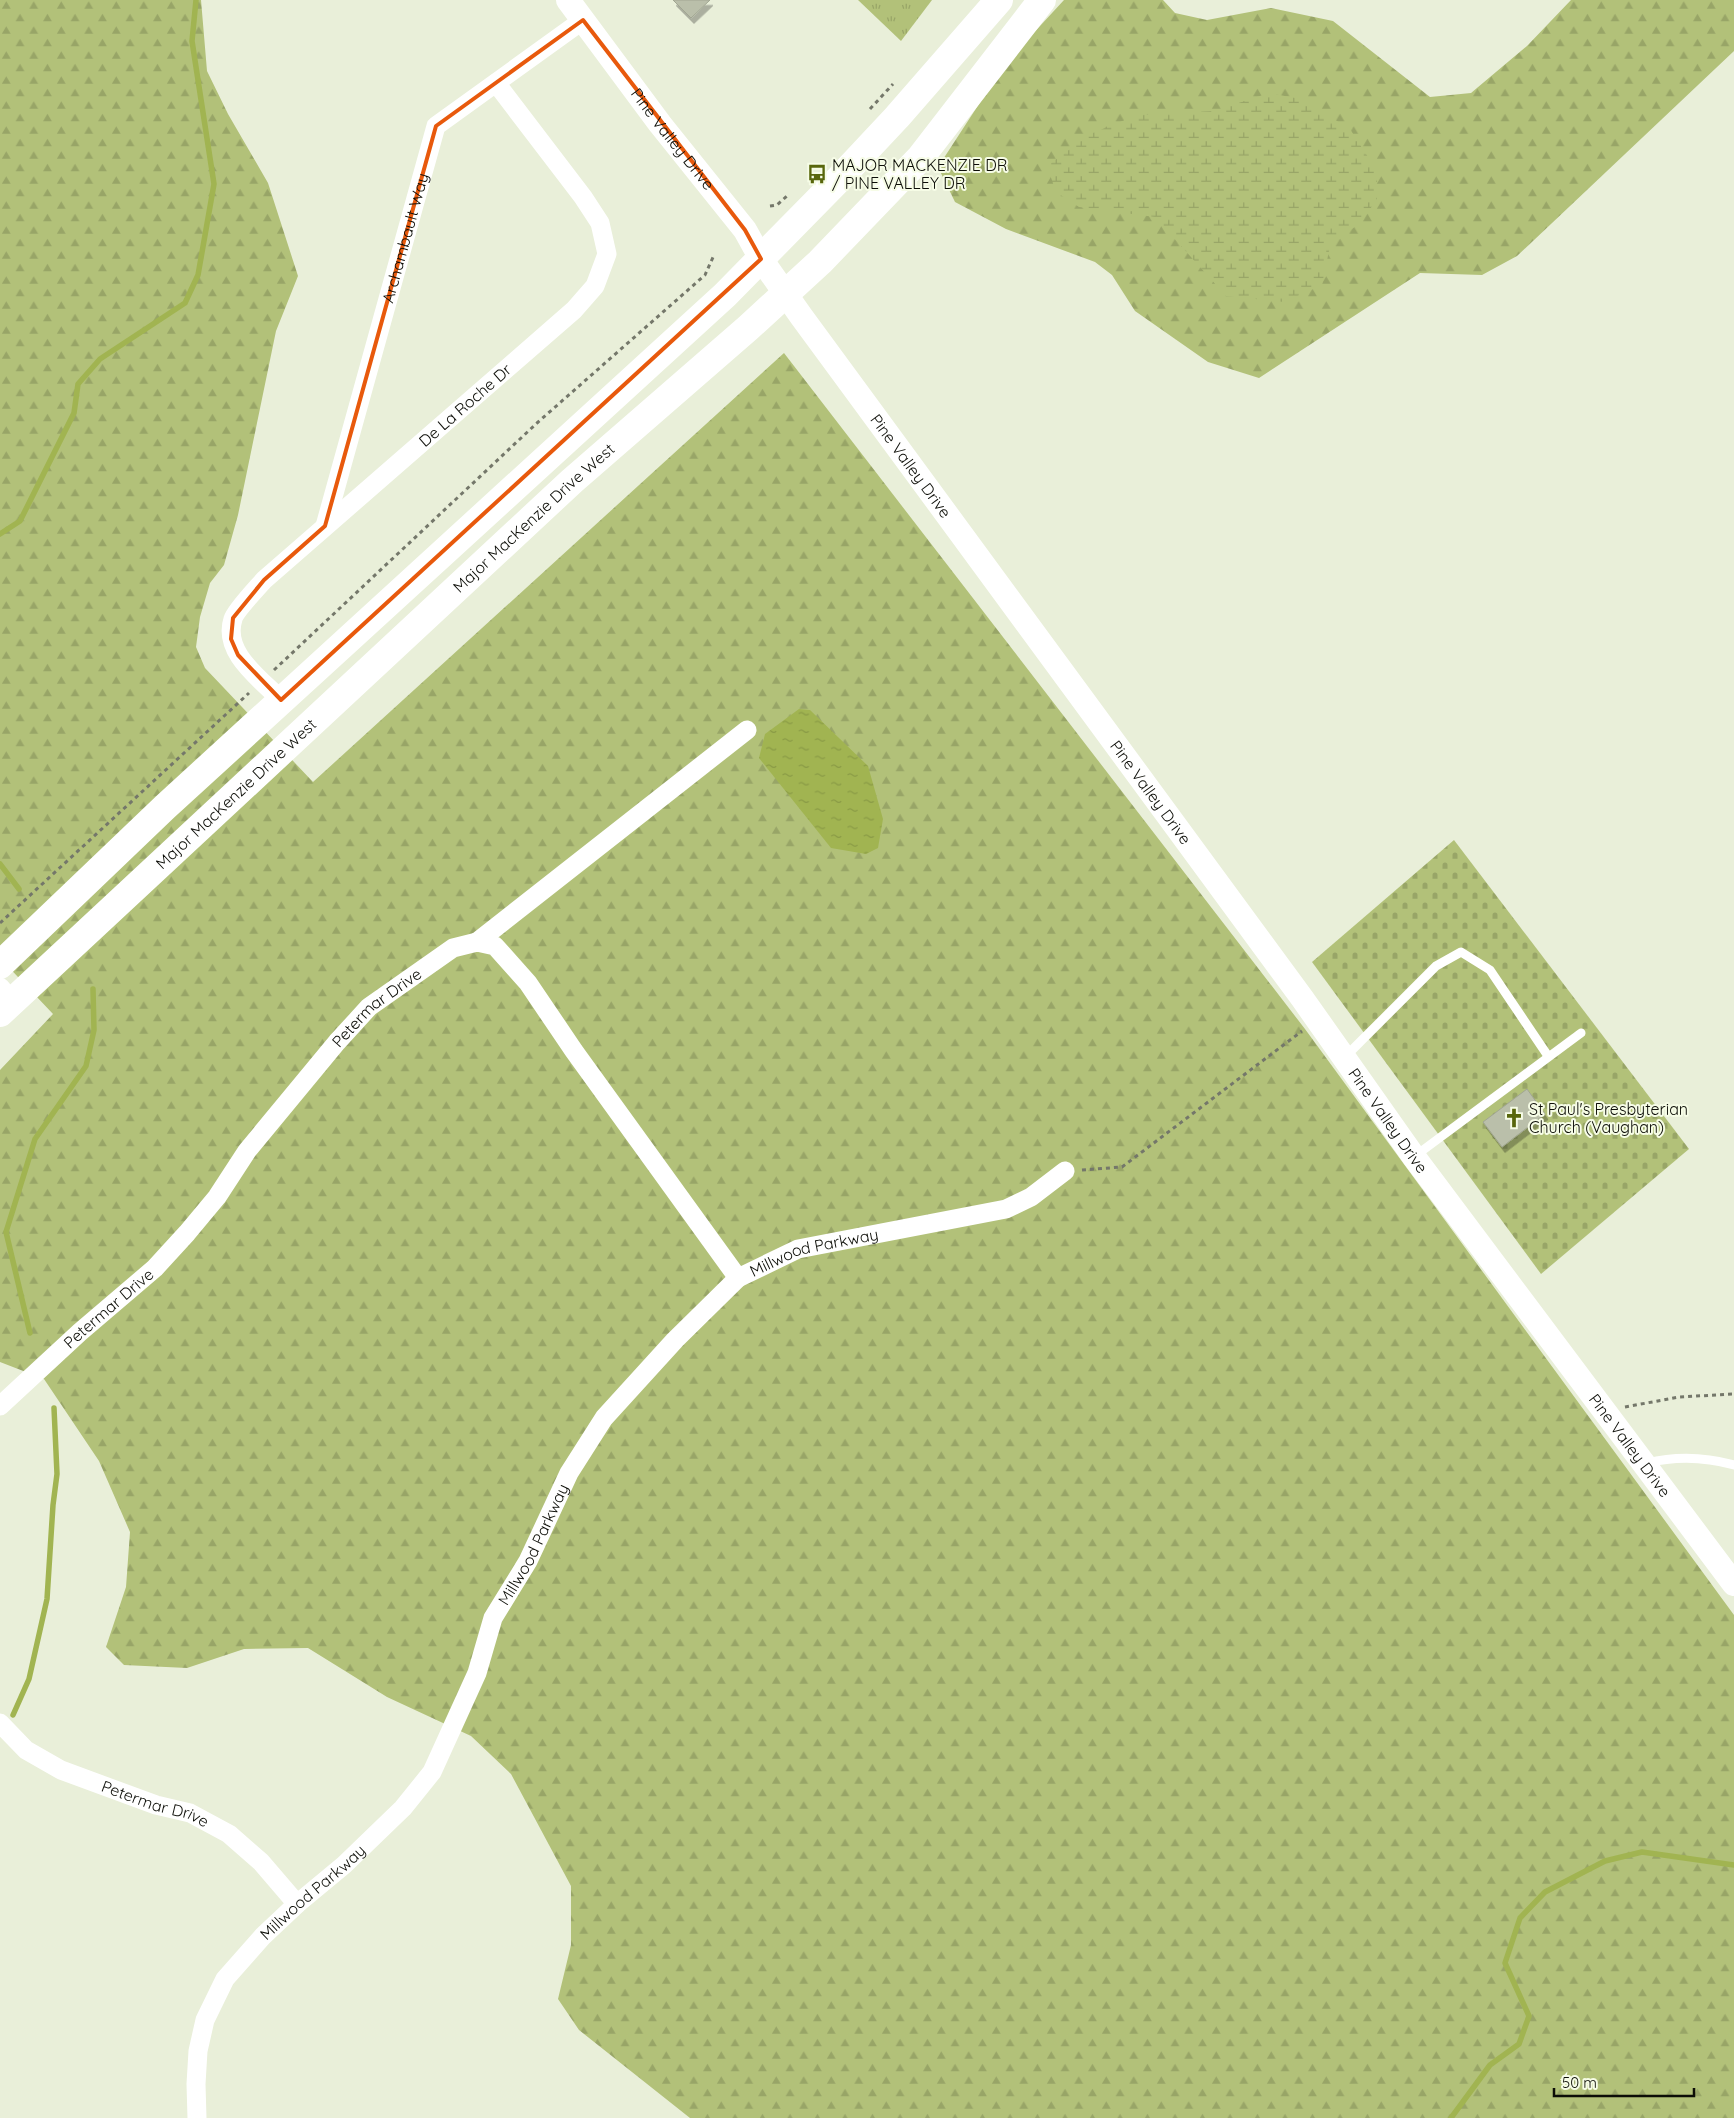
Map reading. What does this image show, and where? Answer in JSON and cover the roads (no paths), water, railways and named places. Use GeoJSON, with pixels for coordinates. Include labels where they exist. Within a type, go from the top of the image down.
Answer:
{"type":"FeatureCollection","features":[{"type":"Feature","properties":{"kind":"main road"},"geometry":{"type":"LineString","coordinates":[[0,965],[165,807],[724,295],[897,117],[999,0]]}},
{"type":"Feature","properties":{"kind":"main road","name":"Major MacKenzie Drive West"},"geometry":{"type":"LineString","coordinates":[[4,1000],[564,488],[820,262],[920,158],[1042,0]]}},
{"type":"Feature","properties":{"kind":"street","name":"Pine Valley Drive"},"geometry":{"type":"LineString","coordinates":[[568,0],[660,124],[745,230],[761,259],[785,294],[1317,1020],[1414,1157],[1734,1584]]}},
{"type":"Feature","properties":{"kind":"street","name":"Archambault Way"},"geometry":{"type":"LineString","coordinates":[[325,526],[436,126],[583,20]]}},
{"type":"Feature","properties":{"kind":"street","name":"De La Roche Dr"},"geometry":{"type":"LineString","coordinates":[[281,700],[238,655],[230,639],[233,618],[264,580],[574,310],[594,286],[607,254],[600,223],[583,197],[496,83]]}},
{"type":"Feature","properties":{"kind":"street"},"geometry":{"type":"LineString","coordinates":[[477,942],[747,730]]}},
{"type":"Feature","properties":{"kind":"street"},"geometry":{"type":"LineString","coordinates":[[477,942],[495,946],[528,982],[574,1050],[738,1278]]}},
{"type":"Feature","properties":{"kind":"street","name":"Petermar Drive"},"geometry":{"type":"LineString","coordinates":[[0,1406],[80,1332],[155,1268],[188,1233],[216,1197],[247,1151],[337,1042],[369,1007],[452,948],[477,942]]}},
{"type":"Feature","properties":{"kind":"street","name":"Millwood Parkway"},"geometry":{"type":"LineString","coordinates":[[198,2118],[196,2084],[198,2052],[205,2020],[225,1979],[263,1936],[297,1904],[372,1840],[403,1808],[432,1772],[477,1673],[494,1618],[528,1561],[569,1473],[604,1418],[675,1340],[738,1278],[798,1249],[1006,1209],[1031,1197],[1065,1171]]}},
{"type":"Feature","properties":{"kind":"street","name":"Petermar Drive"},"geometry":{"type":"LineString","coordinates":[[0,1723],[26,1750],[61,1770],[156,1805],[190,1813],[229,1834],[261,1862],[297,1904]]}},
{"type":"Feature","properties":{"kind":"lane"},"geometry":{"type":"LineString","coordinates":[[1344,1058],[1436,966],[1461,952],[1490,970],[1548,1056]]}},
{"type":"Feature","properties":{"kind":"lane"},"geometry":{"type":"LineString","coordinates":[[1414,1157],[1581,1033]]}},
{"type":"Feature","properties":{"kind":"lane"},"geometry":{"type":"LineString","coordinates":[[1644,1464],[1669,1458],[1714,1459],[1734,1465]]}},
{"type":"Feature","properties":{"kind":"water"},"geometry":{"type":"Polygon","coordinates":[[[799,709],[810,710],[868,766],[883,819],[878,848],[866,854],[831,848],[759,758],[765,734],[799,709]]]}},
{"type":"Feature","properties":{"kind":"waterway"},"geometry":{"type":"LineString","coordinates":[[0,534],[20,521],[74,413],[78,384],[100,359],[185,303],[198,275],[214,184],[192,41],[196,0]]}},
{"type":"Feature","properties":{"kind":"waterway"},"geometry":{"type":"LineString","coordinates":[[0,864],[19,889]]}},
{"type":"Feature","properties":{"kind":"waterway"},"geometry":{"type":"LineString","coordinates":[[30,1333],[6,1232],[35,1139],[86,1066],[94,1030],[93,989]]}},
{"type":"Feature","properties":{"kind":"waterway"},"geometry":{"type":"LineString","coordinates":[[13,1715],[29,1679],[47,1599],[53,1505],[57,1474],[54,1408]]}},
{"type":"Feature","properties":{"kind":"waterway"},"geometry":{"type":"LineString","coordinates":[[1451,2118],[1490,2065],[1519,2044],[1529,2016],[1505,1963],[1520,1918],[1545,1892],[1605,1861],[1642,1852],[1734,1865]]}},
{"type":"Feature","properties":{"kind":"place","name":"MAJOR MACKENZIE DR / PINE VALLEY DR"},"geometry":{"type":"Point","coordinates":[817,174]}},
{"type":"Feature","properties":{"kind":"place","name":"St Paul's Presbyterian Church (Vaughan)"},"geometry":{"type":"Point","coordinates":[1514,1118]}}]}
